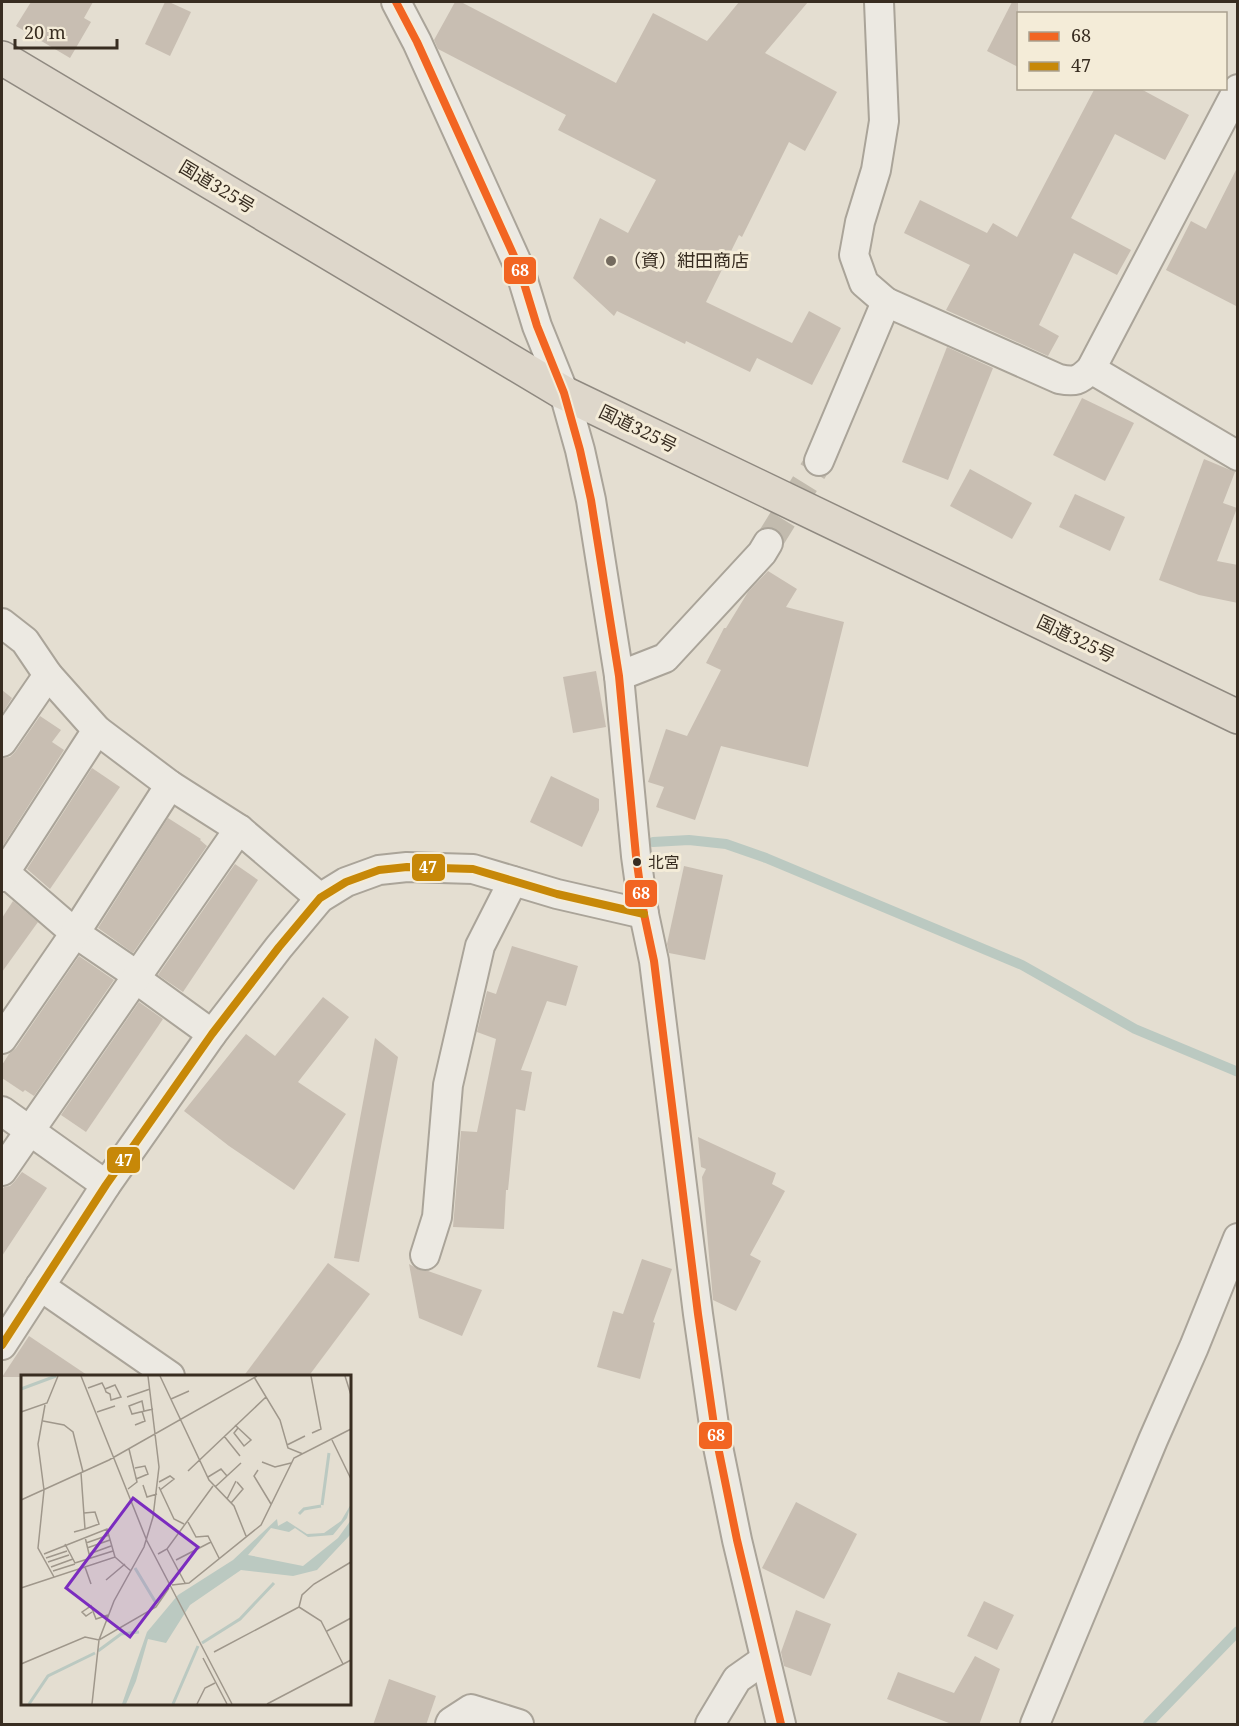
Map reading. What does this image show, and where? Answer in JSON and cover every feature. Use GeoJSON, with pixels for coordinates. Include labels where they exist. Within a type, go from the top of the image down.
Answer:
{"type":"FeatureCollection","features":[{"type":"Feature","properties":{"kind":"highway","name":"国道325号"},"geometry":{"type":"LineString","coordinates":[[2,58],[564,393],[1238,717]]}},
{"type":"Feature","properties":{"kind":"street"},"geometry":{"type":"LineString","coordinates":[[396,2],[417,42],[519,267],[537,326],[564,393],[591,500],[619,676],[636,856],[644,914],[654,961],[696,1303],[715,1432],[764,1660],[781,1725]]}},
{"type":"Feature","properties":{"kind":"street"},"geometry":{"type":"LineString","coordinates":[[879,2],[884,121],[876,170],[860,222],[854,255],[864,283],[886,302],[1059,379],[1073,381],[1083,377],[1091,369],[1238,88]]}},
{"type":"Feature","properties":{"kind":"street"},"geometry":{"type":"LineString","coordinates":[[819,461],[886,302]]}},
{"type":"Feature","properties":{"kind":"street"},"geometry":{"type":"LineString","coordinates":[[1091,369],[1238,456]]}},
{"type":"Feature","properties":{"kind":"street"},"geometry":{"type":"LineString","coordinates":[[619,676],[665,658],[762,553],[768,543]]}},
{"type":"Feature","properties":{"kind":"street"},"geometry":{"type":"LineString","coordinates":[[2,623],[25,641],[48,675],[97,730],[170,785],[239,829],[320,898]]}},
{"type":"Feature","properties":{"kind":"street"},"geometry":{"type":"LineString","coordinates":[[2,742],[48,675]]}},
{"type":"Feature","properties":{"kind":"street"},"geometry":{"type":"LineString","coordinates":[[97,730],[3,873],[75,933],[212,1034]]}},
{"type":"Feature","properties":{"kind":"street"},"geometry":{"type":"LineString","coordinates":[[2,1039],[75,933],[170,785]]}},
{"type":"Feature","properties":{"kind":"street"},"geometry":{"type":"LineString","coordinates":[[2,1171],[239,829]]}},
{"type":"Feature","properties":{"kind":"street"},"geometry":{"type":"LineString","coordinates":[[2,1345],[106,1185],[212,1034],[320,898],[346,882],[379,870],[407,867],[473,869],[557,894],[644,914]]}},
{"type":"Feature","properties":{"kind":"street"},"geometry":{"type":"LineString","coordinates":[[425,1255],[437,1217],[448,1085],[480,946],[513,881]]}},
{"type":"Feature","properties":{"kind":"street"},"geometry":{"type":"LineString","coordinates":[[2,1112],[106,1185]]}},
{"type":"Feature","properties":{"kind":"street"},"geometry":{"type":"LineString","coordinates":[[1035,1725],[1238,1238]]}},
{"type":"Feature","properties":{"kind":"street"},"geometry":{"type":"LineString","coordinates":[[40,1286],[167,1375]]}},
{"type":"Feature","properties":{"kind":"street"},"geometry":{"type":"LineString","coordinates":[[710,1725],[737,1679],[764,1660]]}},
{"type":"Feature","properties":{"kind":"street"},"geometry":{"type":"LineString","coordinates":[[450,1725],[471,1709],[519,1725]]}},
{"type":"Feature","properties":{"kind":"building"},"geometry":{"type":"Polygon","coordinates":[[[31,2],[93,2],[84,18],[91,22],[70,58],[16,26],[31,2]]]}},
{"type":"Feature","properties":{"kind":"building"},"geometry":{"type":"Polygon","coordinates":[[[165,2],[191,12],[170,56],[145,44],[165,2]]]}},
{"type":"Feature","properties":{"kind":"building"},"geometry":{"type":"Polygon","coordinates":[[[455,2],[461,2],[616,83],[653,13],[707,41],[739,2],[808,2],[765,53],[837,92],[805,151],[789,142],[742,237],[739,235],[706,302],[792,343],[809,311],[841,328],[812,385],[757,358],[750,372],[617,311],[614,316],[573,278],[600,218],[628,233],[656,180],[558,130],[566,115],[438,49],[434,40],[455,2]]]}},
{"type":"Feature","properties":{"kind":"building"},"geometry":{"type":"Polygon","coordinates":[[[1012,2],[1018,2],[1017,66],[987,51],[1012,2]]]}},
{"type":"Feature","properties":{"kind":"building"},"geometry":{"type":"Polygon","coordinates":[[[1094,90],[1143,90],[1189,115],[1165,160],[1115,134],[1071,218],[1131,250],[1117,275],[1074,253],[1039,325],[1059,336],[1048,356],[946,310],[970,265],[904,233],[920,200],[987,233],[993,223],[1017,237],[1094,90]]]}},
{"type":"Feature","properties":{"kind":"building"},"geometry":{"type":"Polygon","coordinates":[[[1238,166],[1238,307],[1166,270],[1191,221],[1206,229],[1238,166]]]}},
{"type":"Feature","properties":{"kind":"building"},"geometry":{"type":"Polygon","coordinates":[[[947,347],[993,368],[948,480],[902,462],[947,347]]]}},
{"type":"Feature","properties":{"kind":"building"},"geometry":{"type":"Polygon","coordinates":[[[1082,398],[1134,423],[1105,481],[1053,455],[1082,398]]]}},
{"type":"Feature","properties":{"kind":"building"},"geometry":{"type":"Polygon","coordinates":[[[1204,459],[1235,472],[1223,503],[1237,508],[1217,561],[1238,565],[1238,603],[1199,595],[1159,580],[1204,459]]]}},
{"type":"Feature","properties":{"kind":"building"},"geometry":{"type":"Polygon","coordinates":[[[970,469],[1032,503],[1012,539],[950,506],[970,469]]]}},
{"type":"Feature","properties":{"kind":"building"},"geometry":{"type":"Polygon","coordinates":[[[1075,494],[1125,517],[1110,551],[1059,527],[1075,494]]]}},
{"type":"Feature","properties":{"kind":"building"},"geometry":{"type":"Polygon","coordinates":[[[768,571],[797,589],[786,607],[844,622],[808,767],[721,746],[695,820],[656,807],[664,787],[648,782],[666,729],[687,736],[721,670],[706,663],[724,628],[748,592],[768,571]]]}},
{"type":"Feature","properties":{"kind":"building"},"geometry":{"type":"Polygon","coordinates":[[[596,671],[606,727],[573,733],[563,677],[596,671]]]}},
{"type":"Feature","properties":{"kind":"building"},"geometry":{"type":"Polygon","coordinates":[[[2,690],[12,698],[2,714],[2,690]]]}},
{"type":"Feature","properties":{"kind":"building"},"geometry":{"type":"Polygon","coordinates":[[[40,716],[61,730],[52,742],[64,750],[2,847],[2,758],[10,757],[15,752],[40,716]]]}},
{"type":"Feature","properties":{"kind":"building"},"geometry":{"type":"Polygon","coordinates":[[[92,768],[120,787],[50,889],[27,869],[92,768]]]}},
{"type":"Feature","properties":{"kind":"building"},"geometry":{"type":"Polygon","coordinates":[[[551,776],[599,799],[599,810],[582,847],[530,822],[551,776]]]}},
{"type":"Feature","properties":{"kind":"building"},"geometry":{"type":"Polygon","coordinates":[[[168,818],[201,839],[207,846],[133,953],[98,928],[168,818]]]}},
{"type":"Feature","properties":{"kind":"building"},"geometry":{"type":"Polygon","coordinates":[[[235,864],[258,880],[183,992],[158,975],[235,864]]]}},
{"type":"Feature","properties":{"kind":"building"},"geometry":{"type":"Polygon","coordinates":[[[684,866],[723,875],[705,960],[669,953],[667,944],[684,866]]]}},
{"type":"Feature","properties":{"kind":"building"},"geometry":{"type":"Polygon","coordinates":[[[13,901],[38,922],[2,972],[2,918],[13,901]]]}},
{"type":"Feature","properties":{"kind":"building"},"geometry":{"type":"Polygon","coordinates":[[[512,946],[578,966],[566,1006],[547,1001],[521,1070],[532,1072],[525,1111],[516,1109],[508,1190],[506,1190],[504,1229],[453,1227],[461,1131],[477,1132],[496,1039],[477,1032],[487,991],[496,994],[512,946]]]}},
{"type":"Feature","properties":{"kind":"building"},"geometry":{"type":"Polygon","coordinates":[[[79,956],[114,980],[34,1096],[25,1090],[23,1092],[2,1078],[2,1065],[79,956]]]}},
{"type":"Feature","properties":{"kind":"building"},"geometry":{"type":"Polygon","coordinates":[[[323,997],[349,1017],[298,1082],[346,1114],[294,1190],[229,1146],[184,1111],[246,1034],[275,1056],[323,997]]]}},
{"type":"Feature","properties":{"kind":"building"},"geometry":{"type":"Polygon","coordinates":[[[139,1002],[163,1019],[86,1132],[61,1115],[139,1002]]]}},
{"type":"Feature","properties":{"kind":"building"},"geometry":{"type":"Polygon","coordinates":[[[375,1038],[398,1057],[359,1262],[334,1258],[375,1038]]]}},
{"type":"Feature","properties":{"kind":"building"},"geometry":{"type":"Polygon","coordinates":[[[698,1137],[776,1173],[772,1184],[785,1191],[750,1255],[761,1261],[736,1311],[713,1300],[702,1177],[706,1169],[701,1167],[698,1137]]]}},
{"type":"Feature","properties":{"kind":"building"},"geometry":{"type":"Polygon","coordinates":[[[22,1172],[47,1188],[2,1256],[2,1190],[10,1186],[22,1172]]]}},
{"type":"Feature","properties":{"kind":"building"},"geometry":{"type":"Polygon","coordinates":[[[642,1259],[672,1269],[653,1322],[655,1323],[640,1379],[597,1367],[613,1311],[623,1314],[642,1259]]]}},
{"type":"Feature","properties":{"kind":"building"},"geometry":{"type":"Polygon","coordinates":[[[328,1263],[370,1294],[309,1375],[244,1375],[328,1263]]]}},
{"type":"Feature","properties":{"kind":"building"},"geometry":{"type":"Polygon","coordinates":[[[409,1264],[420,1270],[482,1290],[462,1336],[419,1318],[409,1264]]]}},
{"type":"Feature","properties":{"kind":"building"},"geometry":{"type":"Polygon","coordinates":[[[29,1336],[87,1375],[21,1375],[21,1377],[2,1377],[29,1336]]]}},
{"type":"Feature","properties":{"kind":"building"},"geometry":{"type":"Polygon","coordinates":[[[796,1502],[857,1534],[824,1599],[762,1568],[796,1502]]]}},
{"type":"Feature","properties":{"kind":"building"},"geometry":{"type":"Polygon","coordinates":[[[984,1601],[1014,1615],[997,1650],[967,1636],[984,1601]]]}},
{"type":"Feature","properties":{"kind":"building"},"geometry":{"type":"Polygon","coordinates":[[[796,1610],[831,1624],[811,1676],[784,1666],[781,1652],[796,1610]]]}},
{"type":"Feature","properties":{"kind":"building"},"geometry":{"type":"Polygon","coordinates":[[[975,1656],[1000,1669],[979,1725],[954,1725],[887,1699],[898,1672],[954,1693],[975,1656]]]}},
{"type":"Feature","properties":{"kind":"building"},"geometry":{"type":"Polygon","coordinates":[[[389,1679],[436,1696],[426,1725],[373,1725],[389,1679]]]}},
{"type":"Feature","properties":{"kind":"waterway"},"geometry":{"type":"LineString","coordinates":[[653,842],[689,840],[726,844],[766,858],[1022,965],[1135,1029],[1238,1072]]}},
{"type":"Feature","properties":{"kind":"waterway"},"geometry":{"type":"LineString","coordinates":[[1148,1724],[1238,1631]]}},
{"type":"Feature","properties":{"kind":"tunnel"},"geometry":{"type":"LineString","coordinates":[[768,543],[819,461]]}},
{"type":"Feature","properties":{"kind":"transit line","name":"68"},"geometry":{"type":"LineString","coordinates":[[396,2],[417,42],[519,267],[537,326],[564,393],[580,450],[591,500],[619,676],[636,856],[644,914],[654,961],[715,1432],[737,1540],[781,1724]]}},
{"type":"Feature","properties":{"kind":"transit line","name":"47"},"geometry":{"type":"LineString","coordinates":[[2,1345],[106,1185],[212,1034],[320,898],[346,882],[379,870],[407,867],[473,869],[557,894],[644,914]]}},
{"type":"Feature","properties":{"kind":"place","name":"（資）紺田商店"},"geometry":{"type":"Point","coordinates":[611,261]}},
{"type":"Feature","properties":{"kind":"place","name":"北宮"},"geometry":{"type":"Point","coordinates":[637,862]}}]}
